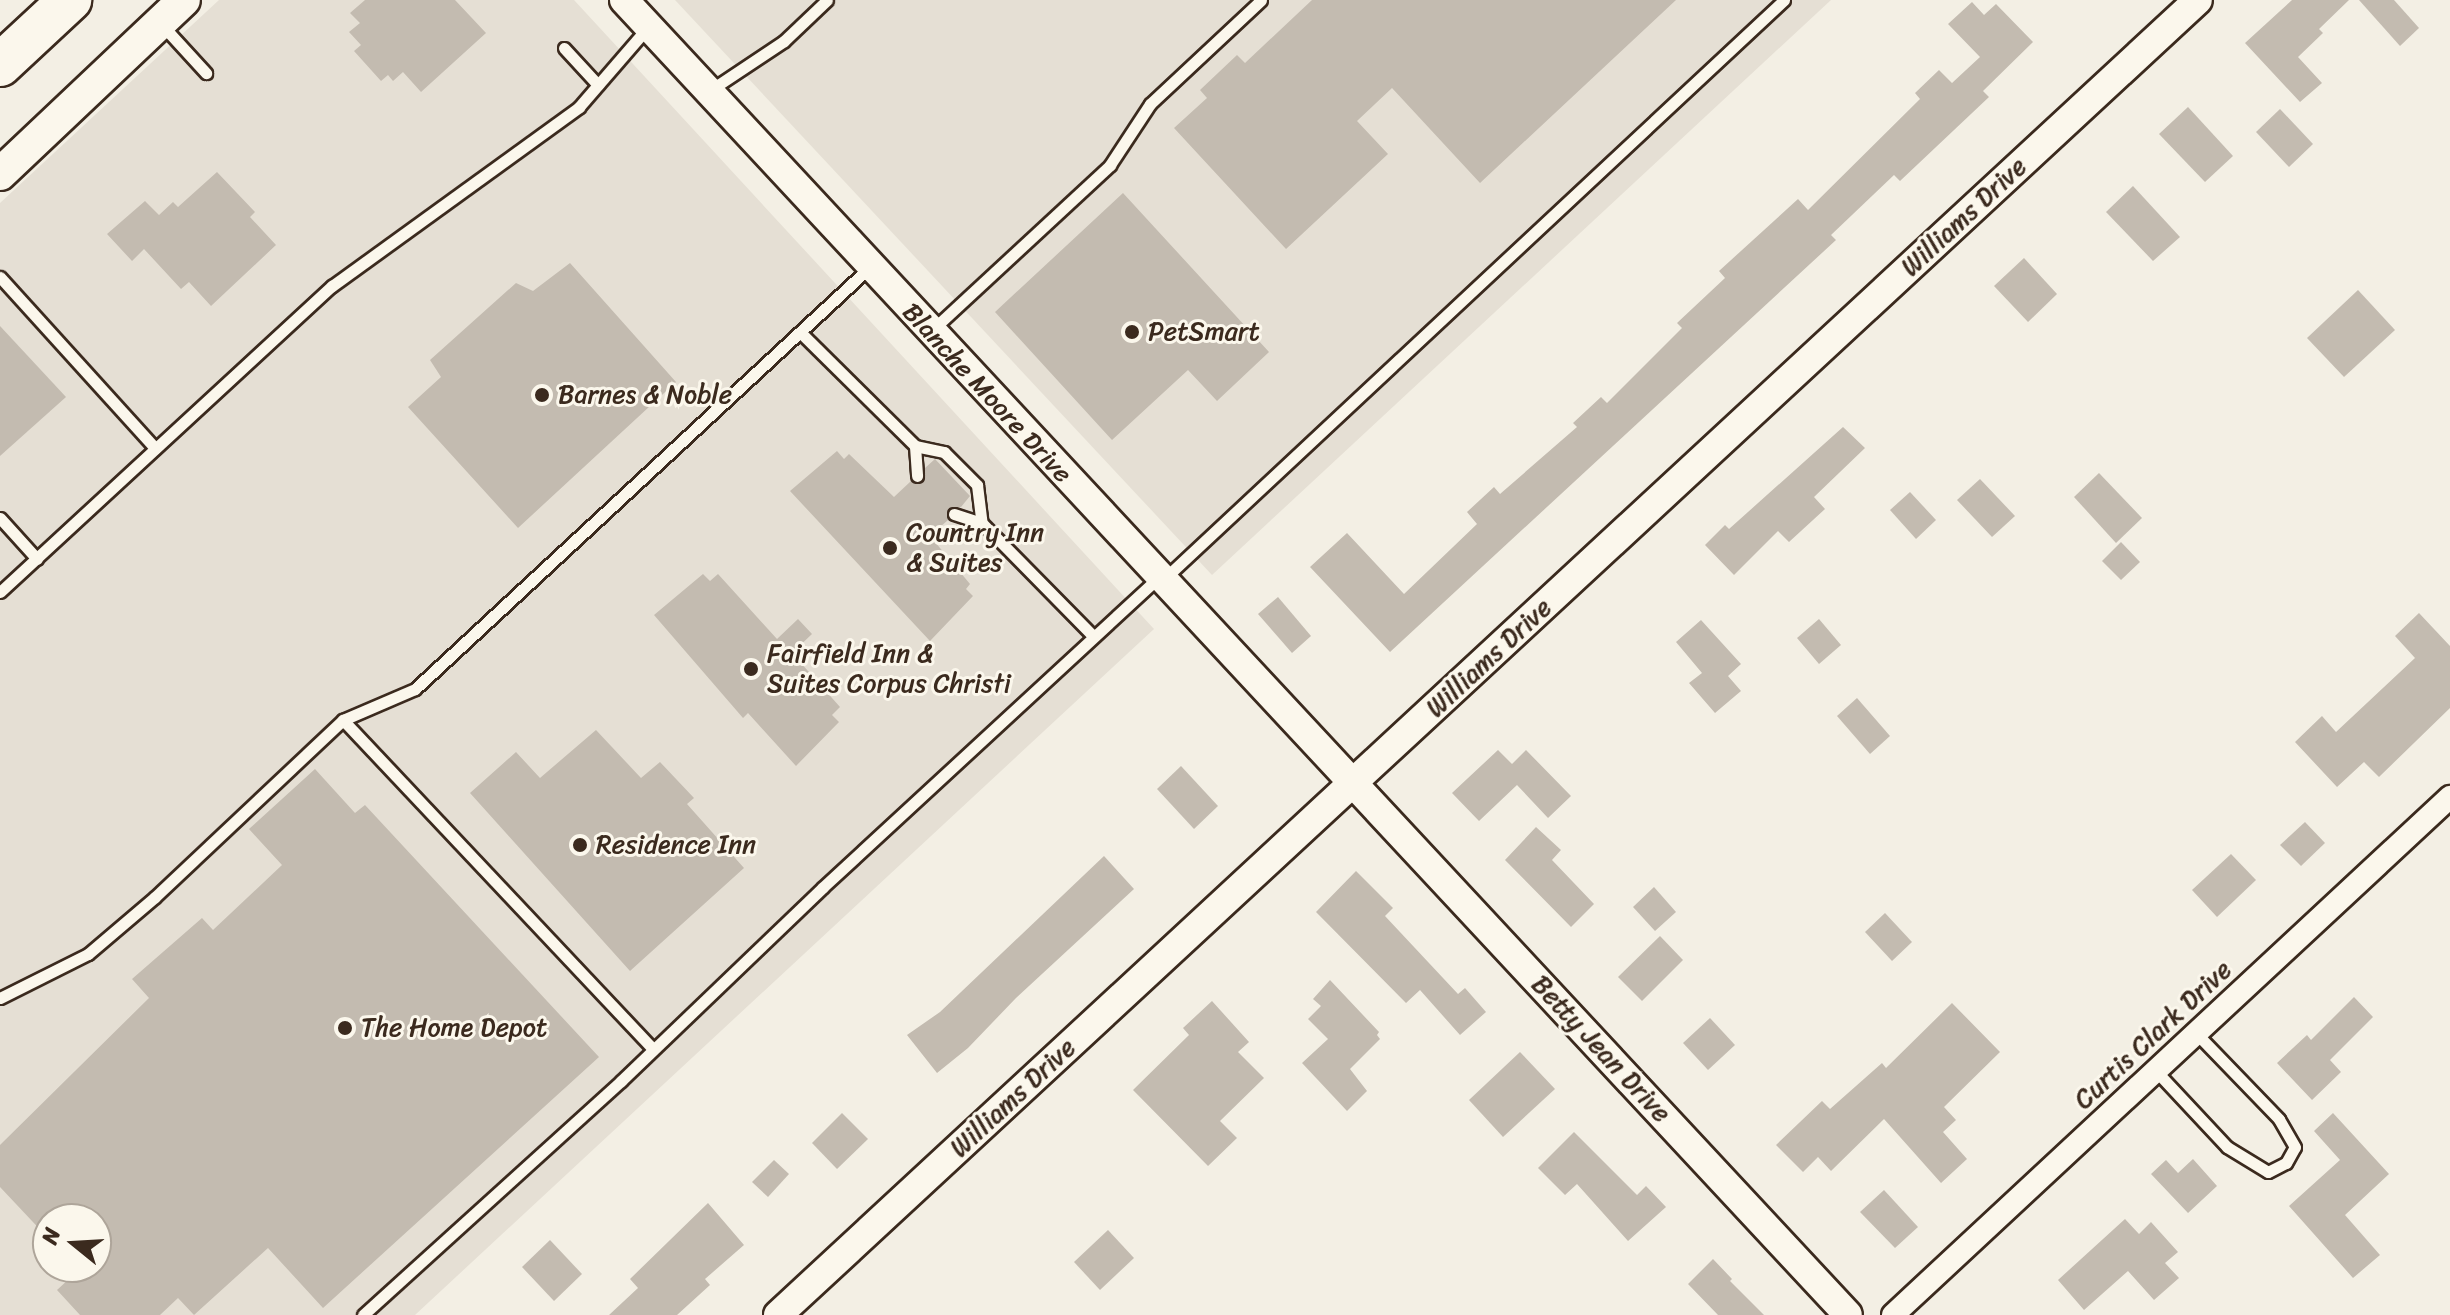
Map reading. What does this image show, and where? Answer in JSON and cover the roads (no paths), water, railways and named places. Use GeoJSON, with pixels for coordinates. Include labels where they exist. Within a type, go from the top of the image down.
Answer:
{"type":"FeatureCollection","features":[{"type":"Feature","properties":{"kind":"highway"},"geometry":{"type":"LineString","coordinates":[[0,65],[70,0]]}},
{"type":"Feature","properties":{"kind":"main road"},"geometry":{"type":"LineString","coordinates":[[0,174],[184,0]]}},
{"type":"Feature","properties":{"kind":"street","name":"Blanche Moore Drive"},"geometry":{"type":"LineString","coordinates":[[624,0],[1355,783]]}},
{"type":"Feature","properties":{"kind":"street","name":"Williams Drive"},"geometry":{"type":"LineString","coordinates":[[778,1315],[2198,0]]}},
{"type":"Feature","properties":{"kind":"street","name":"Betty Jean Drive"},"geometry":{"type":"LineString","coordinates":[[1355,783],[1848,1315]]}},
{"type":"Feature","properties":{"kind":"street","name":"Curtis Clark Drive"},"geometry":{"type":"LineString","coordinates":[[1893,1315],[2450,797]]}},
{"type":"Feature","properties":{"kind":"lane"},"geometry":{"type":"LineString","coordinates":[[709,92],[784,41],[827,0]]}},
{"type":"Feature","properties":{"kind":"lane"},"geometry":{"type":"LineString","coordinates":[[931,331],[1110,165],[1150,104],[1261,0]]}},
{"type":"Feature","properties":{"kind":"lane"},"geometry":{"type":"LineString","coordinates":[[363,1315],[621,1081],[652,1048],[1093,636],[1161,578],[1784,0]]}},
{"type":"Feature","properties":{"kind":"lane"},"geometry":{"type":"LineString","coordinates":[[160,23],[206,73]]}},
{"type":"Feature","properties":{"kind":"lane"},"geometry":{"type":"LineString","coordinates":[[0,592],[332,286],[579,107],[648,27]]}},
{"type":"Feature","properties":{"kind":"lane"},"geometry":{"type":"LineString","coordinates":[[564,48],[598,85]]}},
{"type":"Feature","properties":{"kind":"lane"},"geometry":{"type":"LineString","coordinates":[[0,998],[88,954],[155,897],[343,720],[415,689],[871,267]]}},
{"type":"Feature","properties":{"kind":"lane"},"geometry":{"type":"LineString","coordinates":[[0,277],[155,448]]}},
{"type":"Feature","properties":{"kind":"lane"},"geometry":{"type":"LineString","coordinates":[[800,332],[915,446],[944,452],[977,485],[982,523]]}},
{"type":"Feature","properties":{"kind":"lane"},"geometry":{"type":"LineString","coordinates":[[915,446],[917,476]]}},
{"type":"Feature","properties":{"kind":"lane"},"geometry":{"type":"LineString","coordinates":[[954,514],[982,523],[1093,636]]}},
{"type":"Feature","properties":{"kind":"lane"},"geometry":{"type":"LineString","coordinates":[[0,518],[37,559]]}},
{"type":"Feature","properties":{"kind":"lane"},"geometry":{"type":"LineString","coordinates":[[343,720],[652,1048]]}},
{"type":"Feature","properties":{"kind":"lane"},"geometry":{"type":"LineString","coordinates":[[2156,1071],[2227,1147],[2268,1172],[2286,1163],[2295,1147],[2279,1119],[2196,1033]]}},
{"type":"Feature","properties":{"kind":"place","name":"PetSmart"},"geometry":{"type":"Point","coordinates":[1132,332]}},
{"type":"Feature","properties":{"kind":"place","name":"Barnes & Noble"},"geometry":{"type":"Point","coordinates":[542,395]}},
{"type":"Feature","properties":{"kind":"place","name":"Country Inn & Suites"},"geometry":{"type":"Point","coordinates":[890,548]}},
{"type":"Feature","properties":{"kind":"place","name":"Fairfield Inn & Suites Corpus Christi"},"geometry":{"type":"Point","coordinates":[751,669]}},
{"type":"Feature","properties":{"kind":"place","name":"Residence Inn"},"geometry":{"type":"Point","coordinates":[580,845]}},
{"type":"Feature","properties":{"kind":"place","name":"The Home Depot"},"geometry":{"type":"Point","coordinates":[345,1028]}}]}
